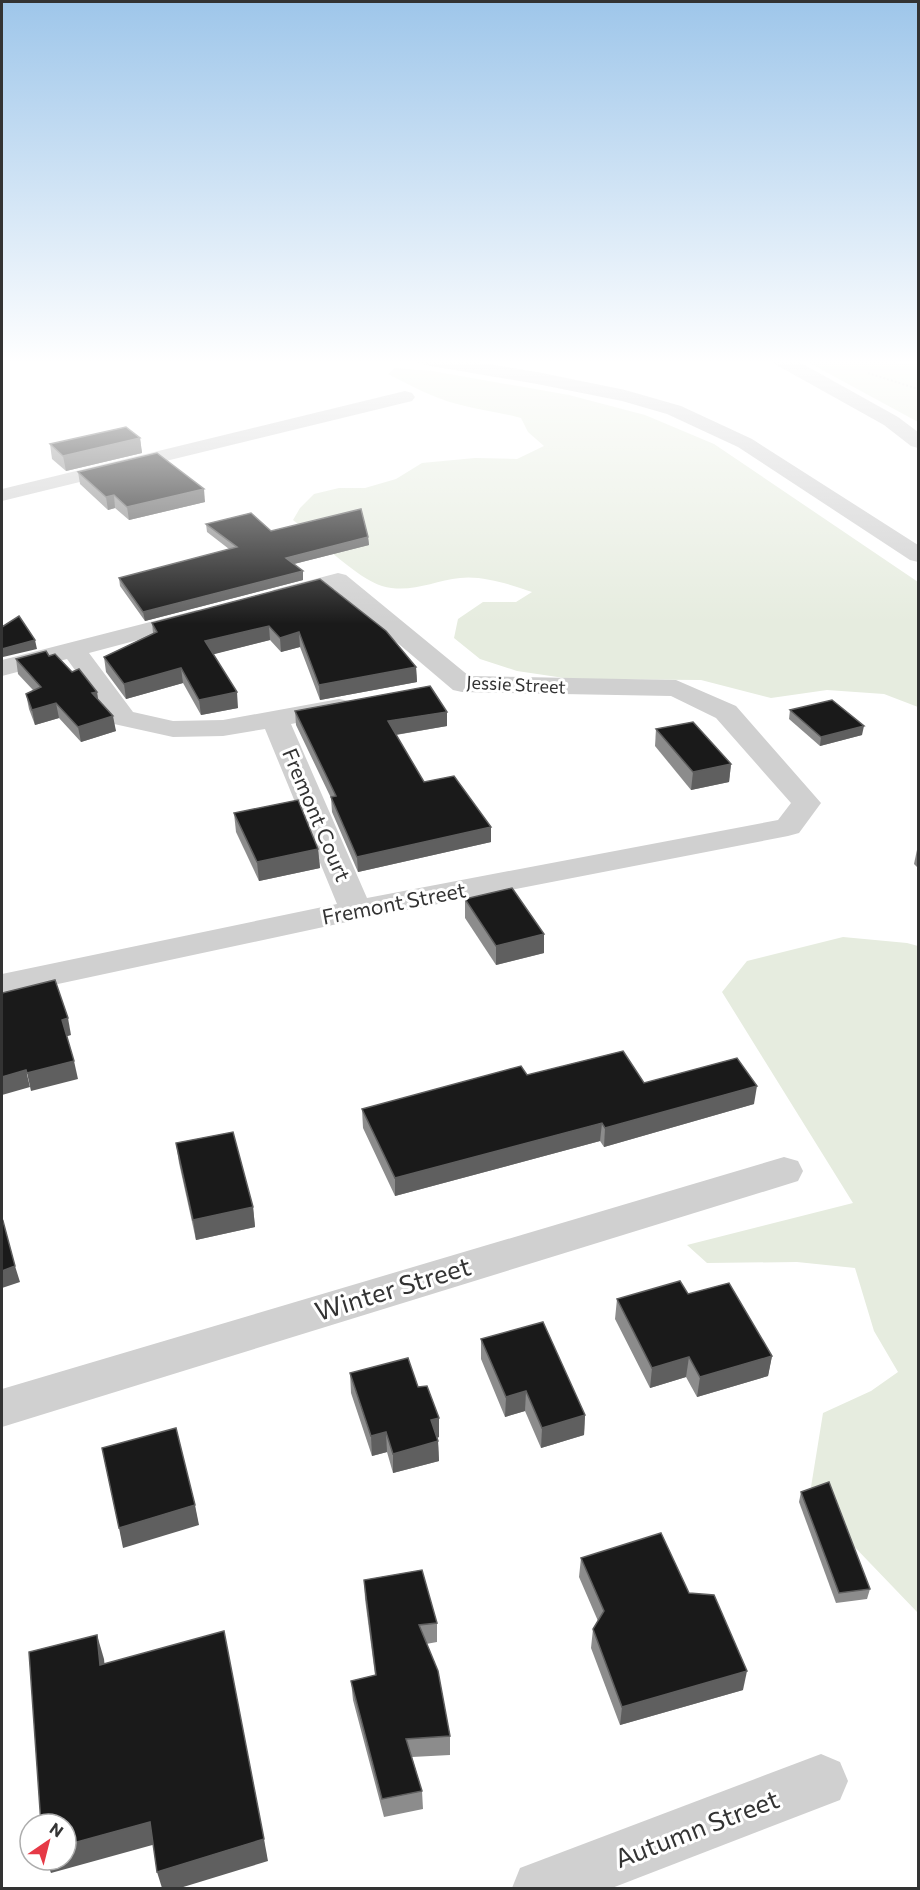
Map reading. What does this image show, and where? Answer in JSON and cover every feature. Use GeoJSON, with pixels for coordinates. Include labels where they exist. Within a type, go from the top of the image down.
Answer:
{"type":"FeatureCollection","features":[{"type":"Feature","properties":{"kind":"street"},"geometry":{"type":"LineString","coordinates":[[2,495],[199,447]]}},
{"type":"Feature","properties":{"kind":"street"},"geometry":{"type":"LineString","coordinates":[[751,447],[918,555]]}},
{"type":"Feature","properties":{"kind":"street","name":"Jessie Street"},"geometry":{"type":"LineString","coordinates":[[257,602],[338,580],[462,684],[676,688],[726,712],[806,803],[788,827]]}},
{"type":"Feature","properties":{"kind":"street"},"geometry":{"type":"LineString","coordinates":[[2,669],[223,610]]}},
{"type":"Feature","properties":{"kind":"street"},"geometry":{"type":"LineString","coordinates":[[73,650],[124,718],[173,729],[223,728],[369,702]]}},
{"type":"Feature","properties":{"kind":"street"},"geometry":{"type":"LineString","coordinates":[[427,691],[462,684]]}},
{"type":"Feature","properties":{"kind":"street","name":"Fremont Court"},"geometry":{"type":"LineString","coordinates":[[275,719],[356,910]]}},
{"type":"Feature","properties":{"kind":"street","name":"Fremont Street"},"geometry":{"type":"LineString","coordinates":[[2,985],[356,910],[788,827]]}},
{"type":"Feature","properties":{"kind":"street","name":"Winter Street"},"geometry":{"type":"LineString","coordinates":[[2,1408],[784,1171]]}},
{"type":"Feature","properties":{"kind":"street","name":"Autumn Street"},"geometry":{"type":"LineString","coordinates":[[540,1888],[821,1781]]}},
{"type":"Feature","properties":{"kind":"shaded area"},"geometry":{"type":"Polygon","coordinates":[[[542,447],[719,447],[918,582],[918,707],[884,694],[827,690],[771,698],[701,680],[571,679],[517,671],[480,659],[454,638],[458,619],[483,602],[516,602],[532,592],[497,581],[468,577],[412,588],[382,586],[349,567],[293,520],[300,508],[314,494],[339,488],[365,488],[396,479],[422,463],[475,458],[517,459],[542,447]]]}},
{"type":"Feature","properties":{"kind":"shaded area"},"geometry":{"type":"Polygon","coordinates":[[[843,937],[918,946],[918,1613],[845,1537],[811,1487],[823,1413],[871,1391],[898,1372],[874,1331],[855,1268],[797,1262],[707,1263],[687,1245],[853,1203],[722,992],[747,961],[843,937]]]}},
{"type":"Feature","properties":{"kind":"building"},"geometry":{"type":"Polygon","coordinates":[[[53,447],[101,447],[63,456],[53,447]]]}},
{"type":"Feature","properties":{"kind":"building"},"geometry":{"type":"Polygon","coordinates":[[[157,453],[204,489],[127,507],[114,495],[106,497],[78,472],[157,453]]]}},
{"type":"Feature","properties":{"kind":"building"},"geometry":{"type":"Polygon","coordinates":[[[361,509],[368,537],[286,558],[303,571],[143,612],[119,578],[237,547],[206,524],[251,513],[271,531],[361,509]]]}},
{"type":"Feature","properties":{"kind":"building"},"geometry":{"type":"Polygon","coordinates":[[[320,579],[386,631],[416,667],[319,685],[299,632],[280,638],[269,626],[205,641],[237,692],[199,700],[181,668],[124,684],[104,657],[157,632],[152,623],[320,579]]]}},
{"type":"Feature","properties":{"kind":"building"},"geometry":{"type":"Polygon","coordinates":[[[19,616],[35,640],[2,649],[2,627],[19,616]]]}},
{"type":"Feature","properties":{"kind":"building"},"geometry":{"type":"Polygon","coordinates":[[[46,651],[49,656],[55,654],[72,672],[79,669],[97,692],[92,693],[113,716],[78,727],[56,703],[32,710],[26,694],[41,687],[16,659],[46,651]]]}},
{"type":"Feature","properties":{"kind":"building"},"geometry":{"type":"Polygon","coordinates":[[[430,686],[447,712],[388,721],[424,782],[454,776],[491,827],[357,857],[331,797],[336,796],[295,711],[430,686]]]}},
{"type":"Feature","properties":{"kind":"building"},"geometry":{"type":"Polygon","coordinates":[[[832,700],[864,726],[821,737],[790,710],[832,700]]]}},
{"type":"Feature","properties":{"kind":"building"},"geometry":{"type":"Polygon","coordinates":[[[693,722],[731,764],[693,772],[656,729],[693,722]]]}},
{"type":"Feature","properties":{"kind":"building"},"geometry":{"type":"Polygon","coordinates":[[[298,800],[318,849],[257,862],[234,813],[298,800]]]}},
{"type":"Feature","properties":{"kind":"building"},"geometry":{"type":"Polygon","coordinates":[[[512,888],[544,934],[496,946],[465,899],[512,888]]]}},
{"type":"Feature","properties":{"kind":"building"},"geometry":{"type":"Polygon","coordinates":[[[55,980],[68,1018],[62,1020],[74,1061],[2,1077],[2,993],[55,980]]]}},
{"type":"Feature","properties":{"kind":"building"},"geometry":{"type":"Polygon","coordinates":[[[623,1051],[644,1083],[737,1058],[757,1086],[605,1128],[602,1123],[395,1178],[362,1109],[521,1066],[527,1075],[623,1051]]]}},
{"type":"Feature","properties":{"kind":"building"},"geometry":{"type":"Polygon","coordinates":[[[233,1132],[253,1207],[193,1220],[176,1143],[233,1132]]]}},
{"type":"Feature","properties":{"kind":"building"},"geometry":{"type":"Polygon","coordinates":[[[2,1222],[15,1266],[2,1271],[2,1222]]]}},
{"type":"Feature","properties":{"kind":"building"},"geometry":{"type":"Polygon","coordinates":[[[680,1281],[688,1294],[729,1283],[772,1356],[700,1377],[689,1357],[652,1368],[617,1299],[680,1281]]]}},
{"type":"Feature","properties":{"kind":"building"},"geometry":{"type":"Polygon","coordinates":[[[543,1322],[585,1415],[542,1428],[526,1391],[506,1397],[481,1339],[543,1322]]]}},
{"type":"Feature","properties":{"kind":"building"},"geometry":{"type":"Polygon","coordinates":[[[408,1358],[418,1387],[427,1386],[439,1418],[431,1420],[438,1441],[393,1454],[386,1432],[371,1436],[350,1373],[408,1358]]]}},
{"type":"Feature","properties":{"kind":"building"},"geometry":{"type":"Polygon","coordinates":[[[176,1428],[195,1505],[119,1528],[102,1448],[176,1428]]]}},
{"type":"Feature","properties":{"kind":"building"},"geometry":{"type":"Polygon","coordinates":[[[829,1482],[870,1589],[839,1593],[801,1492],[829,1482]]]}},
{"type":"Feature","properties":{"kind":"building"},"geometry":{"type":"Polygon","coordinates":[[[661,1533],[689,1593],[714,1595],[747,1671],[622,1707],[593,1629],[604,1611],[581,1558],[661,1533]]]}},
{"type":"Feature","properties":{"kind":"building"},"geometry":{"type":"Polygon","coordinates":[[[422,1570],[437,1623],[419,1625],[438,1671],[450,1736],[406,1739],[422,1791],[382,1799],[351,1681],[376,1675],[364,1580],[422,1570]]]}},
{"type":"Feature","properties":{"kind":"building"},"geometry":{"type":"Polygon","coordinates":[[[224,1631],[264,1839],[157,1872],[150,1822],[78,1842],[78,1812],[40,1812],[29,1652],[97,1635],[100,1665],[224,1631]]]}}]}
